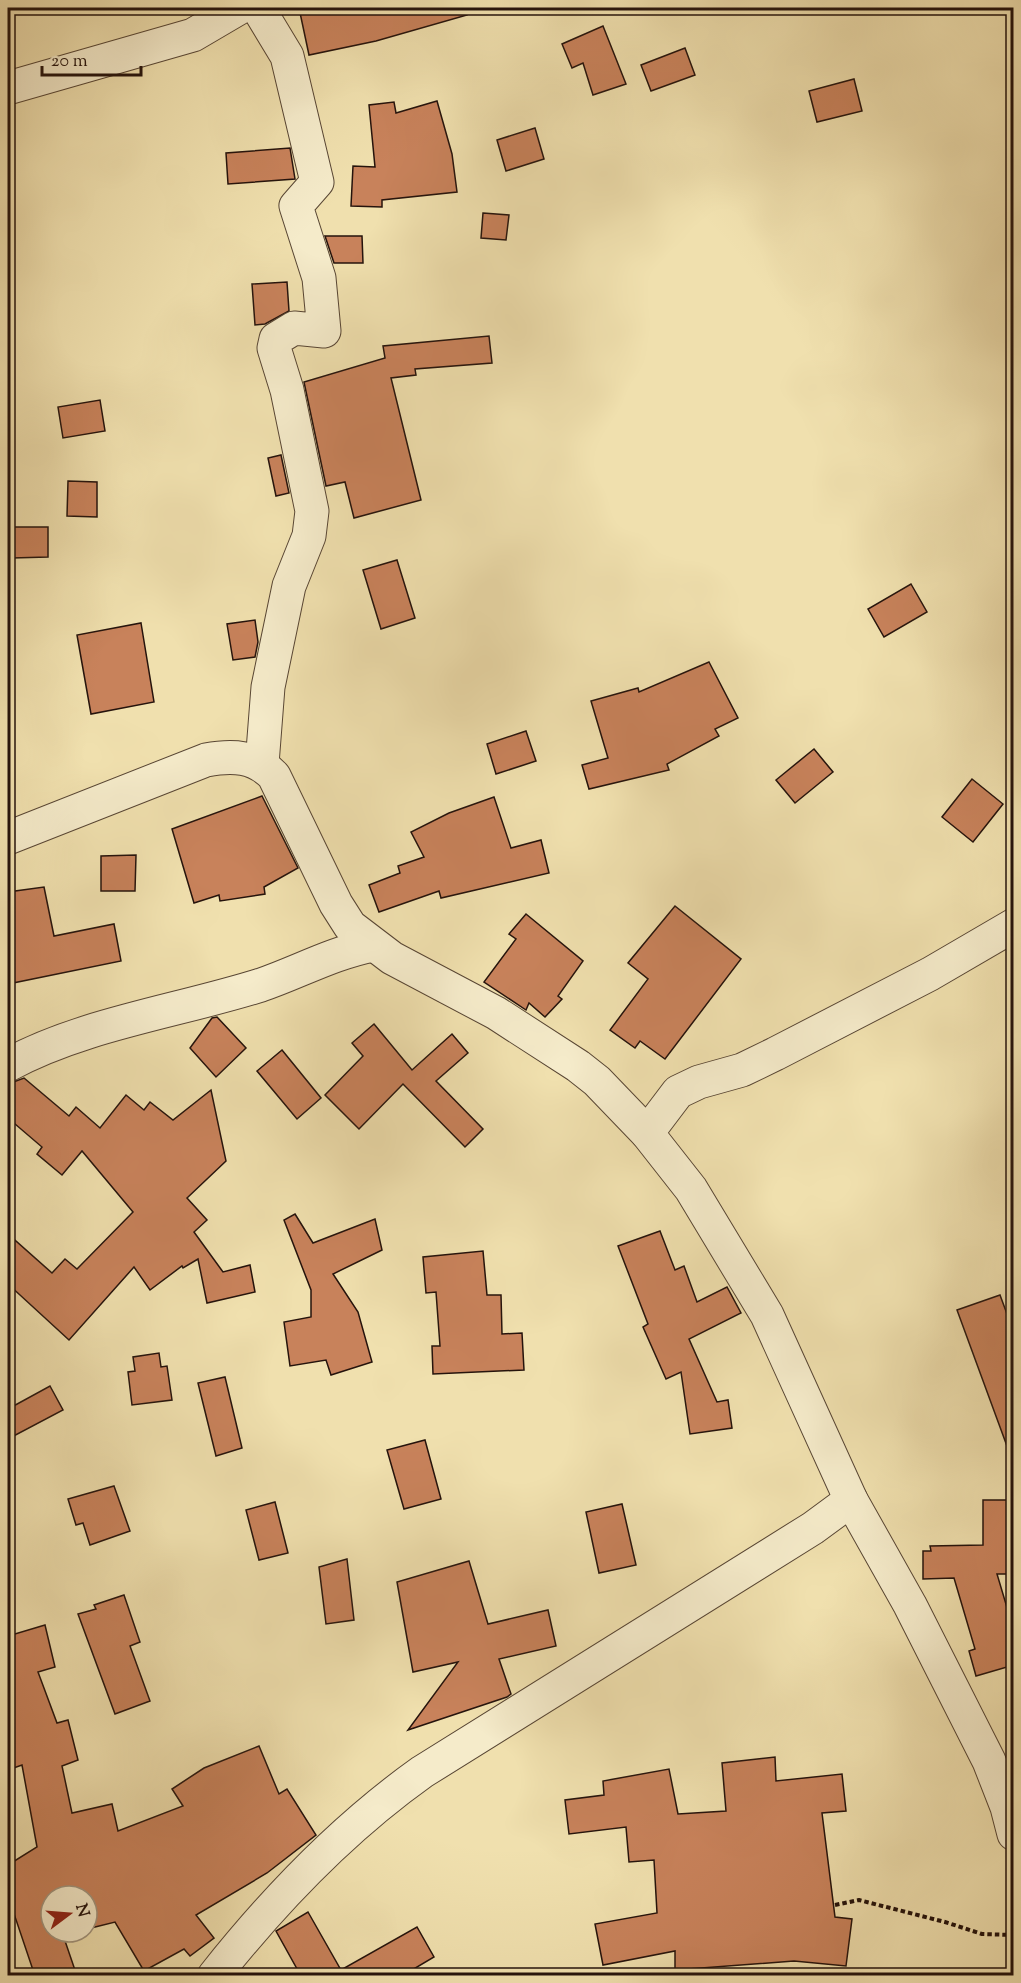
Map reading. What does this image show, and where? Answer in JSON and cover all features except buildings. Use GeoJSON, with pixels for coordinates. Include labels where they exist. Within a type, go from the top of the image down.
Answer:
{"type":"FeatureCollection","features":[{"type":"Feature","properties":{"kind":"street"},"geometry":{"type":"LineString","coordinates":[[8,88],[193,35],[239,8]]}},
{"type":"Feature","properties":{"kind":"street"},"geometry":{"type":"LineString","coordinates":[[258,8],[287,56],[317,182],[296,206],[319,278],[324,331],[294,328],[276,339],[274,348],[287,390],[312,511],[309,536],[290,586],[268,687],[262,764]]}},
{"type":"Feature","properties":{"kind":"street"},"geometry":{"type":"LineString","coordinates":[[8,838],[206,760],[225,756],[262,764],[274,776],[336,904],[350,926],[392,958],[496,1013],[578,1066],[597,1081],[647,1133],[691,1189],[767,1315],[851,1500],[910,1605],[988,1761],[1007,1807],[1014,1834]]}},
{"type":"Feature","properties":{"kind":"street"},"geometry":{"type":"LineString","coordinates":[[647,1133],[678,1092],[759,1062],[930,974],[1014,925]]}},
{"type":"Feature","properties":{"kind":"street"},"geometry":{"type":"LineString","coordinates":[[8,1065],[27,1054],[71,1038],[259,985],[346,950],[373,945]]}},
{"type":"Feature","properties":{"kind":"street"},"geometry":{"type":"LineString","coordinates":[[214,1976],[299,1877],[336,1840],[381,1801],[452,1753],[813,1528],[851,1500]]}},
{"type":"Feature","properties":{"kind":"path"},"geometry":{"type":"LineString","coordinates":[[835,1905],[859,1899],[982,1934],[1014,1935]]}}]}
